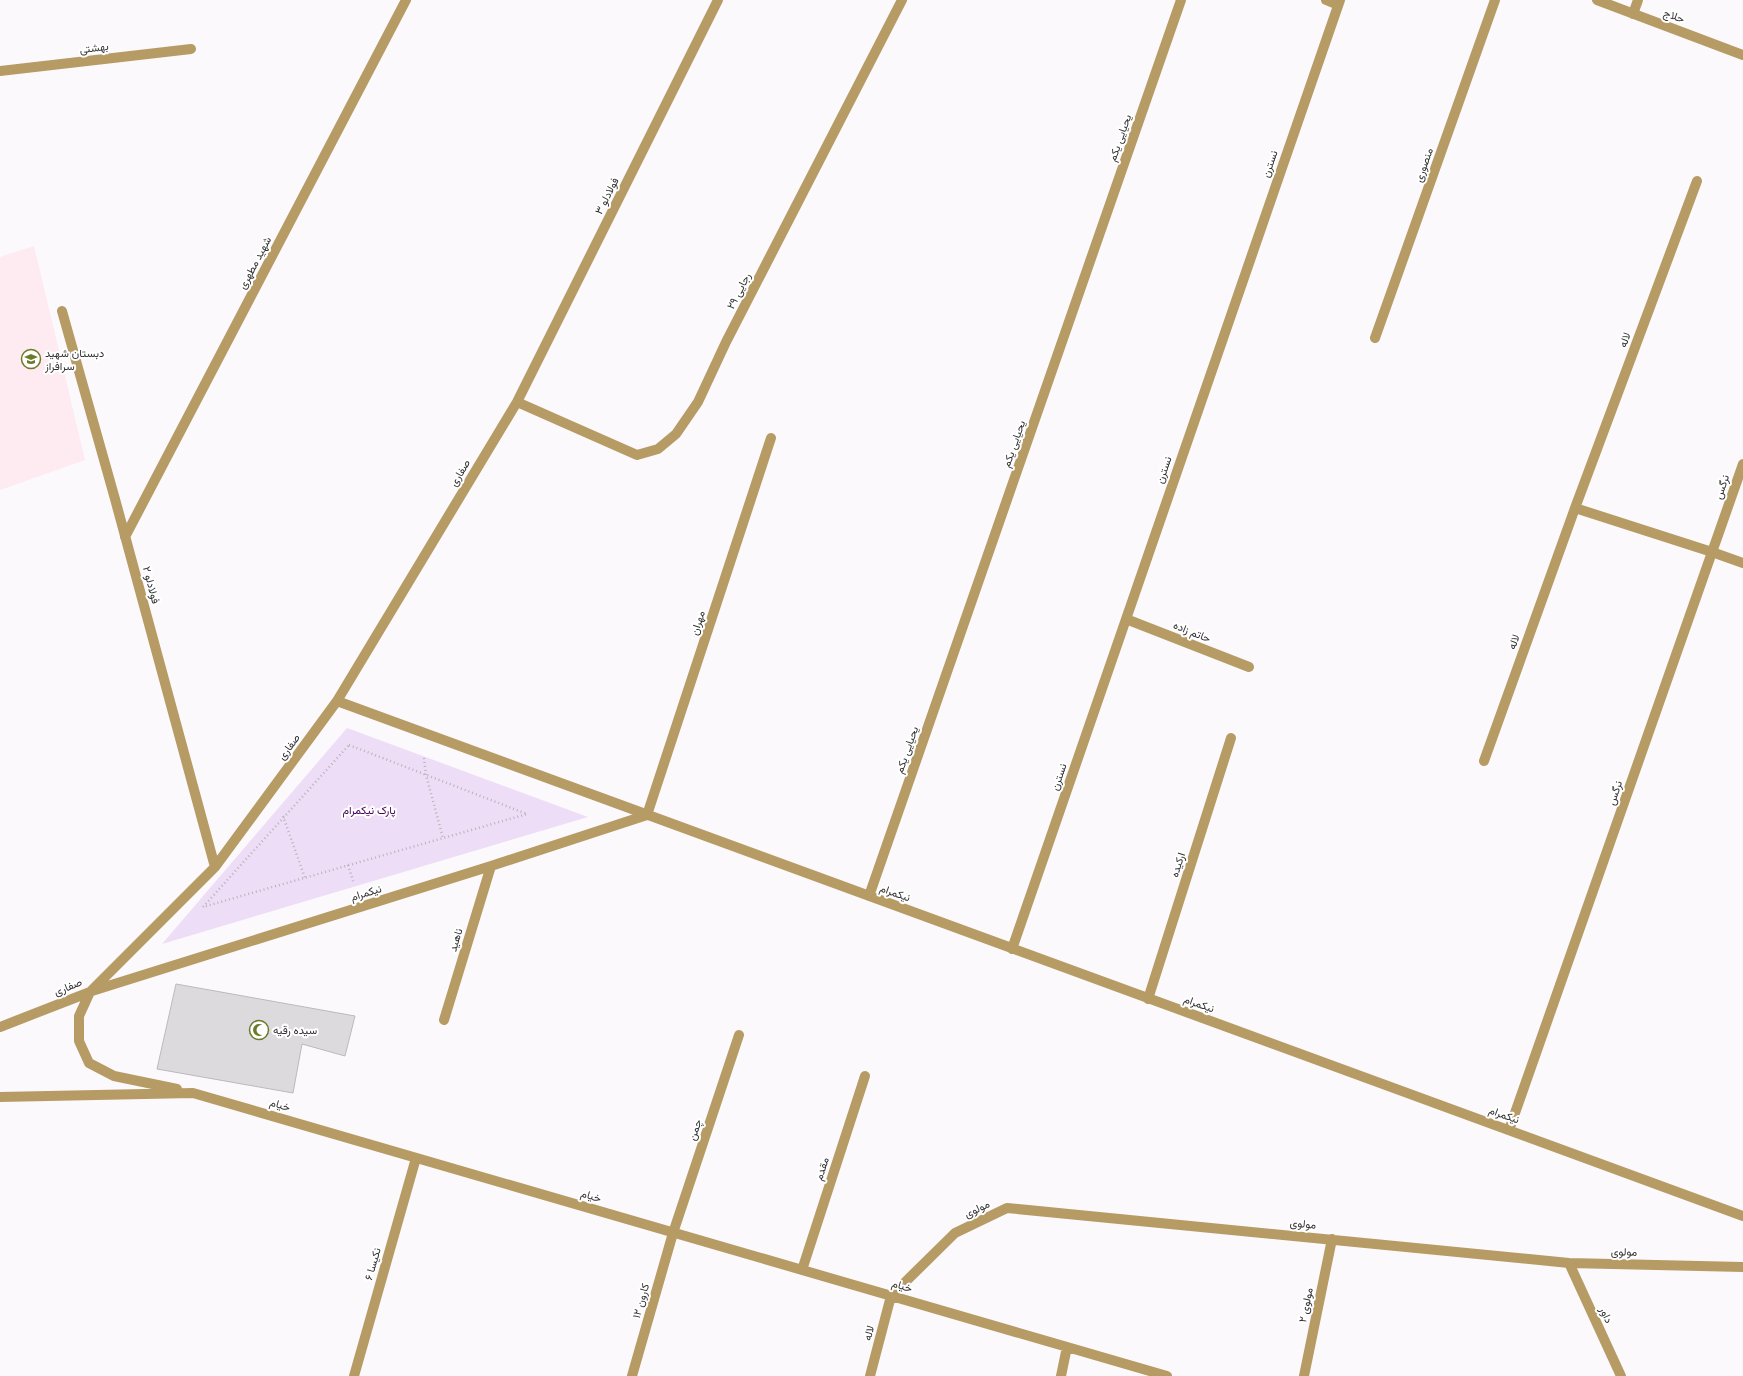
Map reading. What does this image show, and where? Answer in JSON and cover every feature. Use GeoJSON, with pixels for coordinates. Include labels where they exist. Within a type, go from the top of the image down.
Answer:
{"type":"FeatureCollection","features":[{"type":"Feature","properties":{"kind":"street","name":"شهید مطهری"},"geometry":{"type":"LineString","coordinates":[[125,537],[406,0]]}},
{"type":"Feature","properties":{"kind":"street","name":"فولادلو ۳"},"geometry":{"type":"LineString","coordinates":[[517,402],[718,0]]}},
{"type":"Feature","properties":{"kind":"street","name":"رجایی ۲۹"},"geometry":{"type":"LineString","coordinates":[[517,402],[637,455],[658,449],[676,434],[698,402],[726,342],[902,0]]}},
{"type":"Feature","properties":{"kind":"street","name":"یحیایی یکم"},"geometry":{"type":"LineString","coordinates":[[869,896],[1181,0]]}},
{"type":"Feature","properties":{"kind":"street"},"geometry":{"type":"LineString","coordinates":[[1326,0],[1339,3]]}},
{"type":"Feature","properties":{"kind":"street","name":"منصوری"},"geometry":{"type":"LineString","coordinates":[[1376,338],[1495,0]]}},
{"type":"Feature","properties":{"kind":"street","name":"حلاج"},"geometry":{"type":"LineString","coordinates":[[1597,0],[1743,55]]}},
{"type":"Feature","properties":{"kind":"street"},"geometry":{"type":"LineString","coordinates":[[1633,14],[1638,0]]}},
{"type":"Feature","properties":{"kind":"street","name":"نسترن"},"geometry":{"type":"LineString","coordinates":[[1012,949],[1339,3]]}},
{"type":"Feature","properties":{"kind":"street","name":"بهشتی"},"geometry":{"type":"LineString","coordinates":[[0,71],[191,49]]}},
{"type":"Feature","properties":{"kind":"street","name":"لاله"},"geometry":{"type":"LineString","coordinates":[[1484,761],[1575,508],[1697,181]]}},
{"type":"Feature","properties":{"kind":"street","name":"فولادلو ۲"},"geometry":{"type":"LineString","coordinates":[[62,311],[215,867]]}},
{"type":"Feature","properties":{"kind":"street","name":"صفاری"},"geometry":{"type":"LineString","coordinates":[[0,1027],[90,992],[215,867],[337,702],[517,402]]}},
{"type":"Feature","properties":{"kind":"street","name":"مهران"},"geometry":{"type":"LineString","coordinates":[[647,815],[771,438]]}},
{"type":"Feature","properties":{"kind":"street","name":"نرگس"},"geometry":{"type":"LineString","coordinates":[[1509,1130],[1743,464]]}},
{"type":"Feature","properties":{"kind":"street"},"geometry":{"type":"LineString","coordinates":[[1575,508],[1712,552],[1743,564]]}},
{"type":"Feature","properties":{"kind":"street","name":"حاتم زاده"},"geometry":{"type":"LineString","coordinates":[[1126,619],[1249,667]]}},
{"type":"Feature","properties":{"kind":"street","name":"نیکمرام"},"geometry":{"type":"LineString","coordinates":[[337,702],[1743,1216]]}},
{"type":"Feature","properties":{"kind":"street","name":"ارکیده"},"geometry":{"type":"LineString","coordinates":[[1148,999],[1231,738]]}},
{"type":"Feature","properties":{"kind":"street","name":"نیکمرام"},"geometry":{"type":"LineString","coordinates":[[90,992],[491,866],[647,815]]}},
{"type":"Feature","properties":{"kind":"street","name":"ناهید"},"geometry":{"type":"LineString","coordinates":[[444,1020],[491,866]]}},
{"type":"Feature","properties":{"kind":"street"},"geometry":{"type":"LineString","coordinates":[[90,992],[79,1016],[79,1041],[90,1063],[114,1076],[193,1093]]}},
{"type":"Feature","properties":{"kind":"street","name":"چمن"},"geometry":{"type":"LineString","coordinates":[[674,1233],[739,1035]]}},
{"type":"Feature","properties":{"kind":"street","name":"مقدم"},"geometry":{"type":"LineString","coordinates":[[802,1270],[865,1076]]}},
{"type":"Feature","properties":{"kind":"street","name":"خیام"},"geometry":{"type":"LineString","coordinates":[[0,1097],[193,1093],[1167,1376]]}},
{"type":"Feature","properties":{"kind":"street","name":"نکيسا ۶"},"geometry":{"type":"LineString","coordinates":[[354,1376],[416,1158]]}},
{"type":"Feature","properties":{"kind":"street","name":"مولوی"},"geometry":{"type":"LineString","coordinates":[[892,1296],[955,1233],[1007,1208],[1569,1263],[1743,1267]]}},
{"type":"Feature","properties":{"kind":"street","name":"کارون ۱۲"},"geometry":{"type":"LineString","coordinates":[[632,1376],[674,1233]]}},
{"type":"Feature","properties":{"kind":"street","name":"مولوی ۲"},"geometry":{"type":"LineString","coordinates":[[1304,1376],[1332,1239]]}},
{"type":"Feature","properties":{"kind":"street","name":"داور"},"geometry":{"type":"LineString","coordinates":[[1569,1263],[1620,1376]]}},
{"type":"Feature","properties":{"kind":"street","name":"لاله"},"geometry":{"type":"LineString","coordinates":[[870,1376],[892,1296]]}},
{"type":"Feature","properties":{"kind":"street"},"geometry":{"type":"LineString","coordinates":[[1060,1376],[1067,1347]]}},
{"type":"Feature","properties":{"kind":"path"},"geometry":{"type":"LineString","coordinates":[[420,732],[426,775],[443,838]]}},
{"type":"Feature","properties":{"kind":"path"},"geometry":{"type":"LineString","coordinates":[[349,745],[527,814],[203,907],[283,818],[349,745]]}},
{"type":"Feature","properties":{"kind":"path"},"geometry":{"type":"LineString","coordinates":[[271,793],[283,818],[304,878]]}},
{"type":"Feature","properties":{"kind":"shaded area","name":"دبستان شهید سرافراز"},"geometry":{"type":"Polygon","coordinates":[[[34,246],[85,460],[0,490],[0,257],[34,246]]]}},
{"type":"Feature","properties":{"kind":"green space","name":"پارک نیکمرام"},"geometry":{"type":"Polygon","coordinates":[[[347,728],[588,817],[162,944],[347,728]]]}},
{"type":"Feature","properties":{"kind":"building","name":"سیده رقیه"},"geometry":{"type":"Polygon","coordinates":[[[176,984],[355,1016],[345,1056],[302,1044],[293,1093],[157,1069],[176,984]]]}},
{"type":"Feature","properties":{"kind":"place","name":"دبستان شهید سرافراز"},"geometry":{"type":"Point","coordinates":[31,359]}},
{"type":"Feature","properties":{"kind":"place","name":"سیده رقیه"},"geometry":{"type":"Point","coordinates":[259,1030]}}]}
